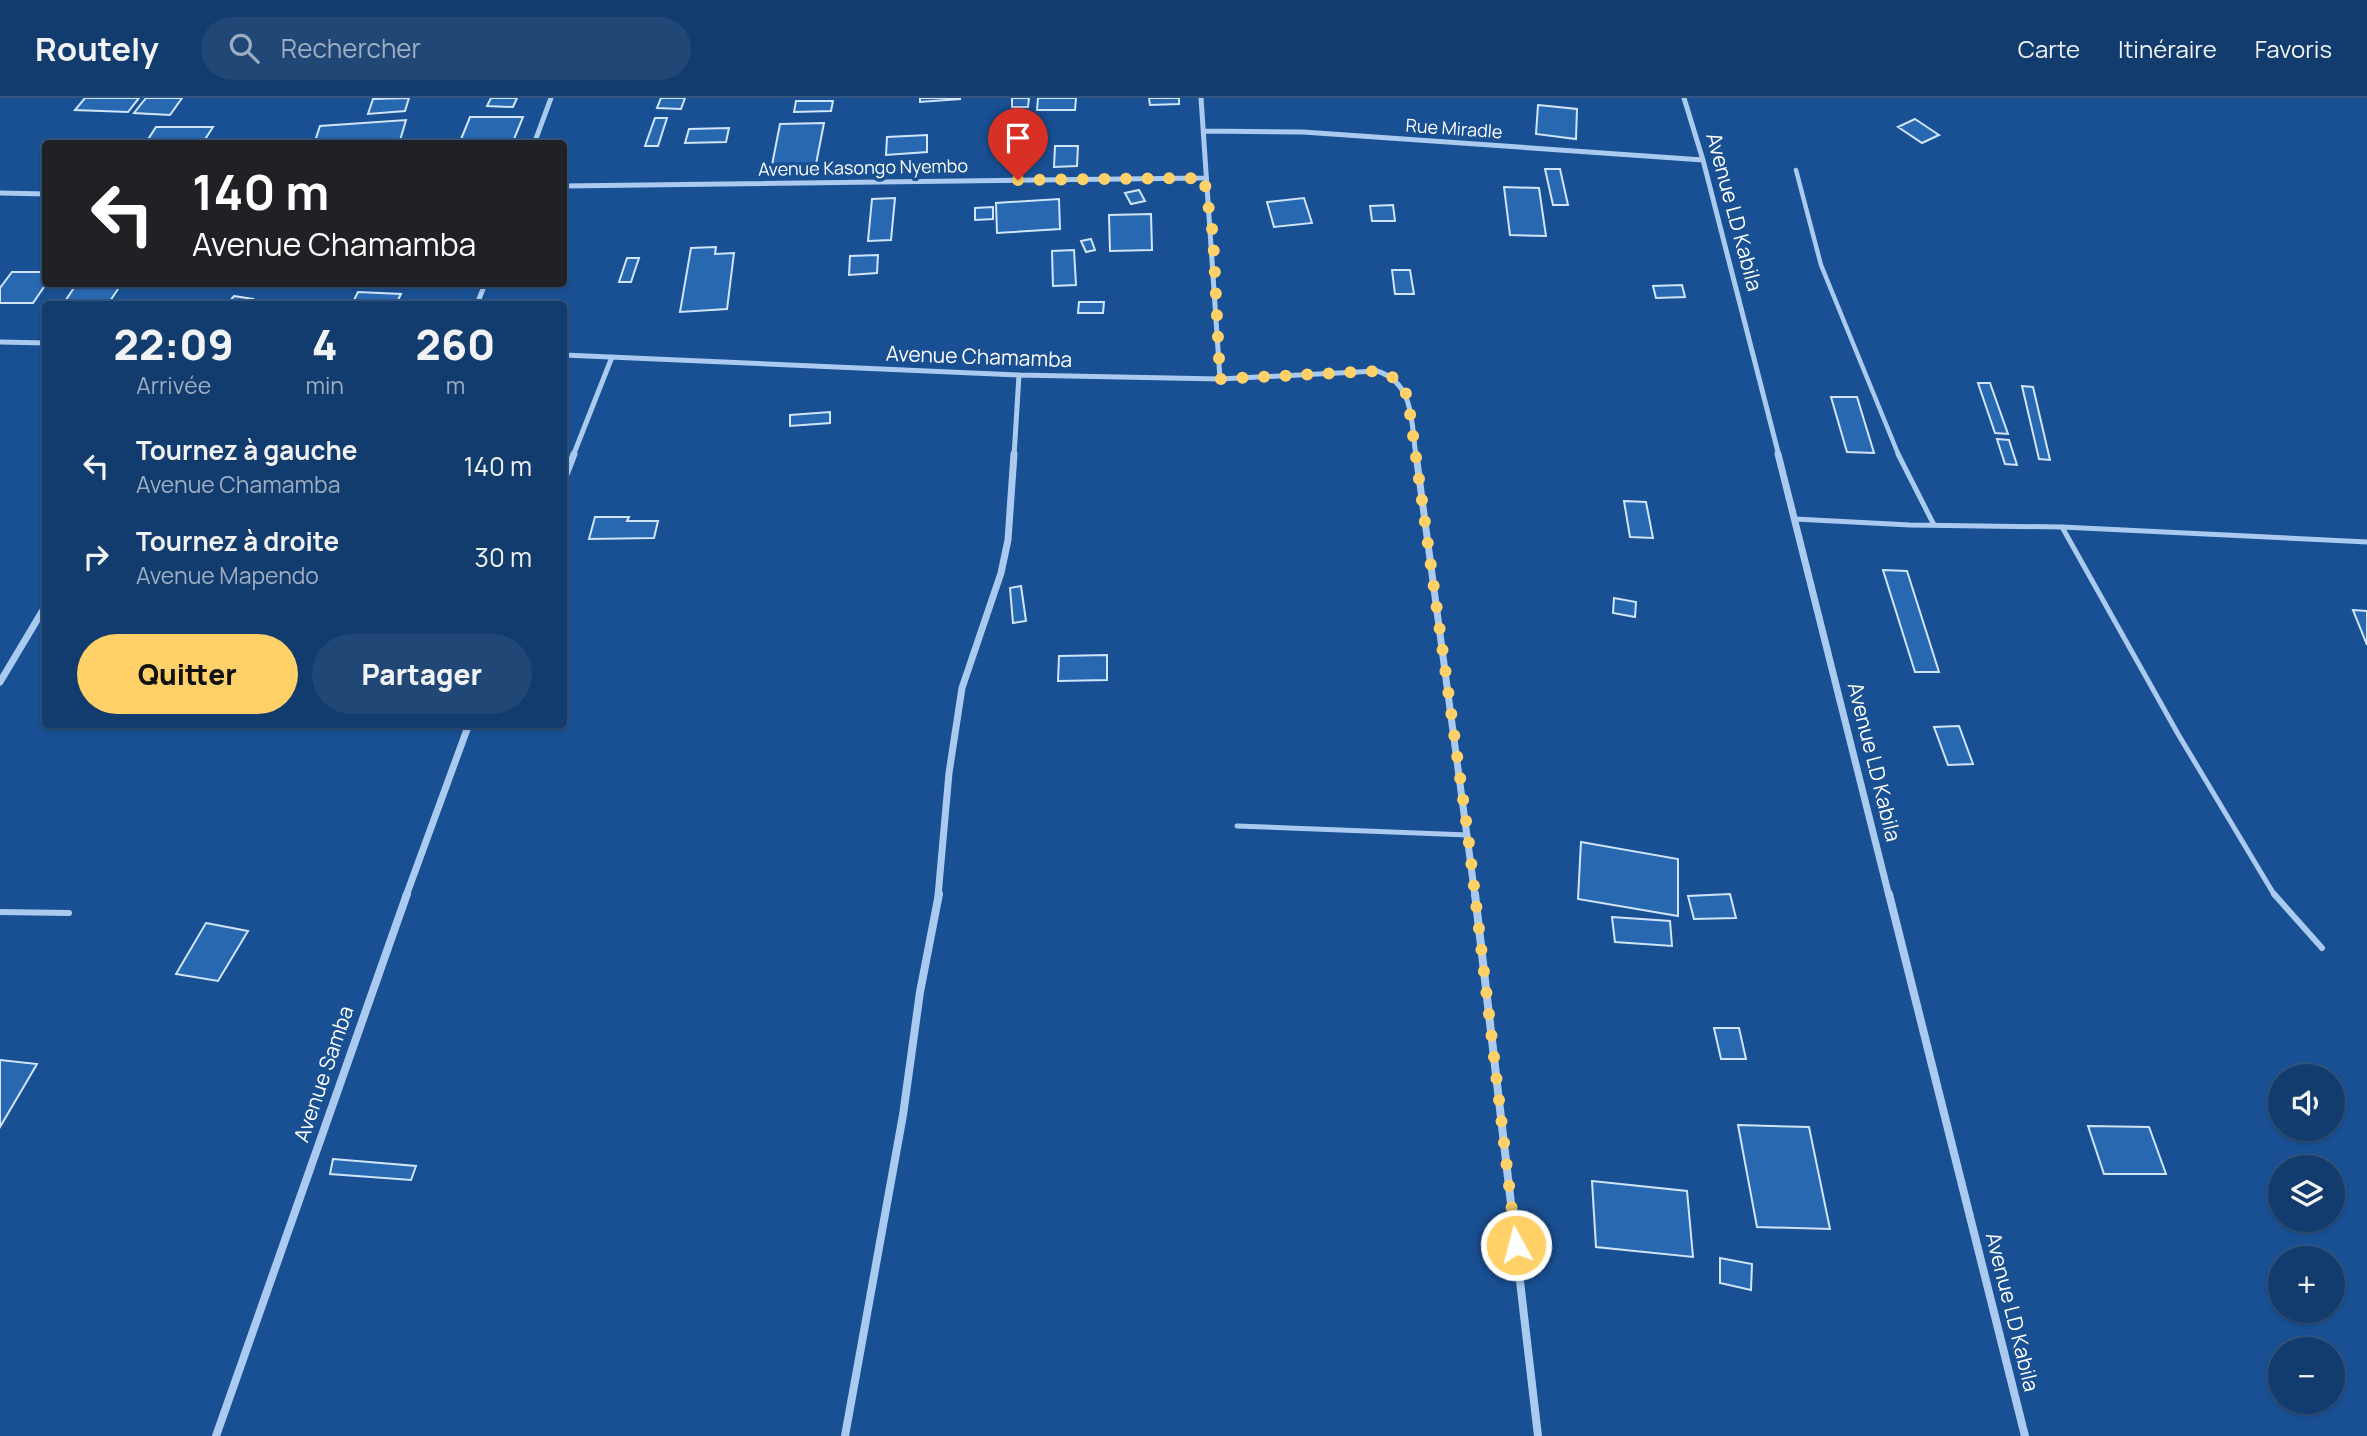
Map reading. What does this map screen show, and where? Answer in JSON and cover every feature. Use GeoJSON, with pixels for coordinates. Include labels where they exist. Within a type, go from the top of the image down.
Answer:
{"type":"FeatureCollection","features":[{"type":"Feature","properties":{"kind":"street"},"geometry":{"type":"LineString","coordinates":[[535,140],[551,98]]}},
{"type":"Feature","properties":{"kind":"street"},"geometry":{"type":"LineString","coordinates":[[1201,98],[1204,178],[1213,235],[1220,379]]}},
{"type":"Feature","properties":{"kind":"street","name":"Avenue LD Kabila"},"geometry":{"type":"LineString","coordinates":[[1684,98],[1703,160],[1795,519],[2025,1436]]}},
{"type":"Feature","properties":{"kind":"street","name":"Rue Miradle"},"geometry":{"type":"LineString","coordinates":[[1204,131],[1303,132],[1703,160]]}},
{"type":"Feature","properties":{"kind":"street","name":"Avenue Kasongo Nyembo"},"geometry":{"type":"LineString","coordinates":[[567,186],[1204,178]]}},
{"type":"Feature","properties":{"kind":"street"},"geometry":{"type":"LineString","coordinates":[[0,193],[42,194]]}},
{"type":"Feature","properties":{"kind":"street"},"geometry":{"type":"LineString","coordinates":[[0,342],[42,343]]}},
{"type":"Feature","properties":{"kind":"street","name":"Avenue Chamamba"},"geometry":{"type":"LineString","coordinates":[[567,355],[1019,375],[1220,379],[1377,371],[1394,376],[1404,385],[1408,399],[1468,835]]}},
{"type":"Feature","properties":{"kind":"street"},"geometry":{"type":"LineString","coordinates":[[567,472],[612,357]]}},
{"type":"Feature","properties":{"kind":"street"},"geometry":{"type":"LineString","coordinates":[[845,1436],[903,1115],[920,992],[938,900],[949,774],[962,688],[1001,573],[1007,540],[1019,375]]}},
{"type":"Feature","properties":{"kind":"street"},"geometry":{"type":"LineString","coordinates":[[0,682],[42,612]]}},
{"type":"Feature","properties":{"kind":"street","name":"Avenue Samba"},"geometry":{"type":"LineString","coordinates":[[216,1436],[370,995],[468,728]]}},
{"type":"Feature","properties":{"kind":"street"},"geometry":{"type":"LineString","coordinates":[[1468,835],[1538,1436]]}},
{"type":"Feature","properties":{"kind":"lane"},"geometry":{"type":"LineString","coordinates":[[1796,170],[1821,265],[1891,438],[1934,525]]}},
{"type":"Feature","properties":{"kind":"lane"},"geometry":{"type":"LineString","coordinates":[[1795,519],[2062,527],[2367,542]]}},
{"type":"Feature","properties":{"kind":"lane"},"geometry":{"type":"LineString","coordinates":[[2062,527],[2133,649],[2178,734],[2272,892],[2322,948]]}},
{"type":"Feature","properties":{"kind":"lane"},"geometry":{"type":"LineString","coordinates":[[1237,826],[1468,835]]}},
{"type":"Feature","properties":{"kind":"lane"},"geometry":{"type":"LineString","coordinates":[[0,912],[69,913]]}},
{"type":"Feature","properties":{"kind":"building"},"geometry":{"type":"Polygon","coordinates":[[[85,98],[139,98],[128,112],[75,110],[85,98]]]}},
{"type":"Feature","properties":{"kind":"building"},"geometry":{"type":"Polygon","coordinates":[[[146,98],[182,98],[170,115],[134,113],[146,98]]]}},
{"type":"Feature","properties":{"kind":"building"},"geometry":{"type":"Polygon","coordinates":[[[409,98],[405,111],[368,114],[373,99],[409,98]]]}},
{"type":"Feature","properties":{"kind":"building"},"geometry":{"type":"Polygon","coordinates":[[[491,98],[517,98],[513,107],[487,106],[491,98]]]}},
{"type":"Feature","properties":{"kind":"building"},"geometry":{"type":"Polygon","coordinates":[[[661,98],[685,98],[681,109],[657,108],[661,98]]]}},
{"type":"Feature","properties":{"kind":"building"},"geometry":{"type":"Polygon","coordinates":[[[920,98],[960,98],[960,99],[920,102],[920,98]]]}},
{"type":"Feature","properties":{"kind":"building"},"geometry":{"type":"Polygon","coordinates":[[[1012,98],[1029,98],[1028,107],[1012,107],[1012,98]]]}},
{"type":"Feature","properties":{"kind":"building"},"geometry":{"type":"Polygon","coordinates":[[[1038,98],[1076,98],[1075,110],[1037,110],[1038,98]]]}},
{"type":"Feature","properties":{"kind":"building"},"geometry":{"type":"Polygon","coordinates":[[[1149,98],[1179,98],[1179,104],[1150,105],[1149,98]]]}},
{"type":"Feature","properties":{"kind":"building"},"geometry":{"type":"Polygon","coordinates":[[[796,101],[833,101],[831,111],[794,112],[796,101]]]}},
{"type":"Feature","properties":{"kind":"building"},"geometry":{"type":"Polygon","coordinates":[[[1538,105],[1577,109],[1576,139],[1536,134],[1538,105]]]}},
{"type":"Feature","properties":{"kind":"building"},"geometry":{"type":"Polygon","coordinates":[[[470,117],[523,117],[514,140],[461,140],[470,117]]]}},
{"type":"Feature","properties":{"kind":"building"},"geometry":{"type":"Polygon","coordinates":[[[655,118],[667,118],[658,146],[645,146],[655,118]]]}},
{"type":"Feature","properties":{"kind":"building"},"geometry":{"type":"Polygon","coordinates":[[[1915,119],[1939,135],[1922,143],[1898,127],[1915,119]]]}},
{"type":"Feature","properties":{"kind":"building"},"geometry":{"type":"Polygon","coordinates":[[[406,120],[400,140],[315,140],[320,126],[406,120]]]}},
{"type":"Feature","properties":{"kind":"building"},"geometry":{"type":"Polygon","coordinates":[[[824,123],[816,164],[772,165],[780,124],[824,123]]]}},
{"type":"Feature","properties":{"kind":"building"},"geometry":{"type":"Polygon","coordinates":[[[156,127],[213,127],[205,140],[148,140],[156,127]]]}},
{"type":"Feature","properties":{"kind":"building"},"geometry":{"type":"Polygon","coordinates":[[[729,128],[726,142],[685,143],[689,129],[729,128]]]}},
{"type":"Feature","properties":{"kind":"building"},"geometry":{"type":"Polygon","coordinates":[[[927,135],[927,152],[886,155],[887,137],[927,135]]]}},
{"type":"Feature","properties":{"kind":"building"},"geometry":{"type":"Polygon","coordinates":[[[1055,146],[1078,146],[1077,166],[1054,167],[1055,146]]]}},
{"type":"Feature","properties":{"kind":"building"},"geometry":{"type":"Polygon","coordinates":[[[1545,169],[1560,169],[1568,205],[1553,205],[1545,169]]]}},
{"type":"Feature","properties":{"kind":"building"},"geometry":{"type":"Polygon","coordinates":[[[1504,187],[1539,188],[1546,236],[1510,235],[1504,187]]]}},
{"type":"Feature","properties":{"kind":"building"},"geometry":{"type":"Polygon","coordinates":[[[1139,190],[1145,201],[1131,204],[1125,193],[1139,190]]]}},
{"type":"Feature","properties":{"kind":"building"},"geometry":{"type":"Polygon","coordinates":[[[895,198],[891,240],[868,241],[872,199],[895,198]]]}},
{"type":"Feature","properties":{"kind":"building"},"geometry":{"type":"Polygon","coordinates":[[[1304,198],[1312,223],[1274,227],[1267,202],[1304,198]]]}},
{"type":"Feature","properties":{"kind":"building"},"geometry":{"type":"Polygon","coordinates":[[[1059,199],[1060,229],[997,233],[996,203],[1059,199]]]}},
{"type":"Feature","properties":{"kind":"building"},"geometry":{"type":"Polygon","coordinates":[[[1393,205],[1395,221],[1372,221],[1370,206],[1393,205]]]}},
{"type":"Feature","properties":{"kind":"building"},"geometry":{"type":"Polygon","coordinates":[[[993,207],[993,219],[975,220],[975,208],[993,207]]]}},
{"type":"Feature","properties":{"kind":"building"},"geometry":{"type":"Polygon","coordinates":[[[1151,214],[1152,250],[1110,251],[1109,215],[1151,214]]]}},
{"type":"Feature","properties":{"kind":"building"},"geometry":{"type":"Polygon","coordinates":[[[1091,239],[1095,250],[1086,252],[1081,241],[1091,239]]]}},
{"type":"Feature","properties":{"kind":"building"},"geometry":{"type":"Polygon","coordinates":[[[716,247],[715,254],[734,253],[727,309],[680,312],[691,248],[716,247]]]}},
{"type":"Feature","properties":{"kind":"building"},"geometry":{"type":"Polygon","coordinates":[[[1074,250],[1076,285],[1053,286],[1052,251],[1074,250]]]}},
{"type":"Feature","properties":{"kind":"building"},"geometry":{"type":"Polygon","coordinates":[[[878,255],[877,273],[849,275],[850,256],[878,255]]]}},
{"type":"Feature","properties":{"kind":"building"},"geometry":{"type":"Polygon","coordinates":[[[627,258],[639,258],[631,282],[619,282],[627,258]]]}},
{"type":"Feature","properties":{"kind":"building"},"geometry":{"type":"Polygon","coordinates":[[[1392,270],[1410,270],[1414,294],[1395,294],[1392,270]]]}},
{"type":"Feature","properties":{"kind":"building"},"geometry":{"type":"Polygon","coordinates":[[[12,272],[42,272],[44,287],[33,303],[0,303],[0,288],[12,272]]]}},
{"type":"Feature","properties":{"kind":"building"},"geometry":{"type":"Polygon","coordinates":[[[1682,285],[1685,297],[1656,298],[1653,286],[1682,285]]]}},
{"type":"Feature","properties":{"kind":"building"},"geometry":{"type":"Polygon","coordinates":[[[75,287],[119,287],[110,301],[65,301],[75,287]]]}},
{"type":"Feature","properties":{"kind":"building"},"geometry":{"type":"Polygon","coordinates":[[[358,292],[401,294],[398,301],[354,301],[358,292]]]}},
{"type":"Feature","properties":{"kind":"building"},"geometry":{"type":"Polygon","coordinates":[[[234,296],[253,299],[251,301],[230,301],[234,296]]]}},
{"type":"Feature","properties":{"kind":"building"},"geometry":{"type":"Polygon","coordinates":[[[1079,302],[1104,302],[1103,313],[1078,313],[1079,302]]]}},
{"type":"Feature","properties":{"kind":"building"},"geometry":{"type":"Polygon","coordinates":[[[1978,383],[1990,383],[2008,434],[1995,433],[1978,383]]]}},
{"type":"Feature","properties":{"kind":"building"},"geometry":{"type":"Polygon","coordinates":[[[2022,386],[2033,387],[2050,460],[2039,459],[2022,386]]]}},
{"type":"Feature","properties":{"kind":"building"},"geometry":{"type":"Polygon","coordinates":[[[1831,397],[1857,397],[1874,453],[1847,452],[1831,397]]]}},
{"type":"Feature","properties":{"kind":"building"},"geometry":{"type":"Polygon","coordinates":[[[830,412],[830,423],[790,426],[790,415],[830,412]]]}},
{"type":"Feature","properties":{"kind":"building"},"geometry":{"type":"Polygon","coordinates":[[[1997,439],[2009,440],[2017,465],[2005,464],[1997,439]]]}},
{"type":"Feature","properties":{"kind":"building"},"geometry":{"type":"Polygon","coordinates":[[[1624,501],[1646,502],[1653,538],[1630,537],[1624,501]]]}},
{"type":"Feature","properties":{"kind":"building"},"geometry":{"type":"Polygon","coordinates":[[[595,517],[629,517],[627,521],[658,521],[654,538],[589,539],[595,517]]]}},
{"type":"Feature","properties":{"kind":"building"},"geometry":{"type":"Polygon","coordinates":[[[1883,570],[1907,571],[1939,672],[1915,672],[1883,570]]]}},
{"type":"Feature","properties":{"kind":"building"},"geometry":{"type":"Polygon","coordinates":[[[1021,586],[1026,621],[1013,623],[1010,588],[1021,586]]]}},
{"type":"Feature","properties":{"kind":"building"},"geometry":{"type":"Polygon","coordinates":[[[1614,598],[1636,602],[1635,617],[1613,613],[1614,598]]]}},
{"type":"Feature","properties":{"kind":"building"},"geometry":{"type":"Polygon","coordinates":[[[2353,610],[2367,611],[2367,645],[2353,610]]]}},
{"type":"Feature","properties":{"kind":"building"},"geometry":{"type":"Polygon","coordinates":[[[1107,655],[1107,680],[1058,681],[1059,656],[1107,655]]]}},
{"type":"Feature","properties":{"kind":"building"},"geometry":{"type":"Polygon","coordinates":[[[1959,726],[1973,764],[1948,765],[1934,727],[1959,726]]]}},
{"type":"Feature","properties":{"kind":"building"},"geometry":{"type":"Polygon","coordinates":[[[1581,842],[1678,859],[1678,916],[1578,899],[1581,842]]]}},
{"type":"Feature","properties":{"kind":"building"},"geometry":{"type":"Polygon","coordinates":[[[1730,894],[1736,918],[1694,919],[1688,896],[1730,894]]]}},
{"type":"Feature","properties":{"kind":"building"},"geometry":{"type":"Polygon","coordinates":[[[1612,917],[1670,921],[1672,946],[1615,942],[1612,917]]]}},
{"type":"Feature","properties":{"kind":"building"},"geometry":{"type":"Polygon","coordinates":[[[206,923],[248,931],[218,981],[176,974],[206,923]]]}},
{"type":"Feature","properties":{"kind":"building"},"geometry":{"type":"Polygon","coordinates":[[[1714,1028],[1739,1028],[1746,1059],[1721,1059],[1714,1028]]]}},
{"type":"Feature","properties":{"kind":"building"},"geometry":{"type":"Polygon","coordinates":[[[0,1060],[37,1064],[0,1127],[0,1060]]]}},
{"type":"Feature","properties":{"kind":"building"},"geometry":{"type":"Polygon","coordinates":[[[1738,1125],[1809,1127],[1830,1229],[1757,1227],[1738,1125]]]}},
{"type":"Feature","properties":{"kind":"building"},"geometry":{"type":"Polygon","coordinates":[[[2088,1126],[2149,1127],[2166,1174],[2104,1174],[2088,1126]]]}},
{"type":"Feature","properties":{"kind":"building"},"geometry":{"type":"Polygon","coordinates":[[[333,1159],[416,1166],[411,1180],[330,1174],[333,1159]]]}},
{"type":"Feature","properties":{"kind":"building"},"geometry":{"type":"Polygon","coordinates":[[[1592,1181],[1687,1191],[1693,1257],[1596,1247],[1592,1181]]]}},
{"type":"Feature","properties":{"kind":"building"},"geometry":{"type":"Polygon","coordinates":[[[1720,1258],[1752,1264],[1751,1290],[1720,1283],[1720,1258]]]}},
{"type":"Feature","properties":{"kind":"route"},"geometry":{"type":"LineString","coordinates":[[1018,180],[1204,178],[1213,235],[1220,379],[1377,371],[1394,376],[1404,385],[1468,835],[1516,1245]]}}]}
